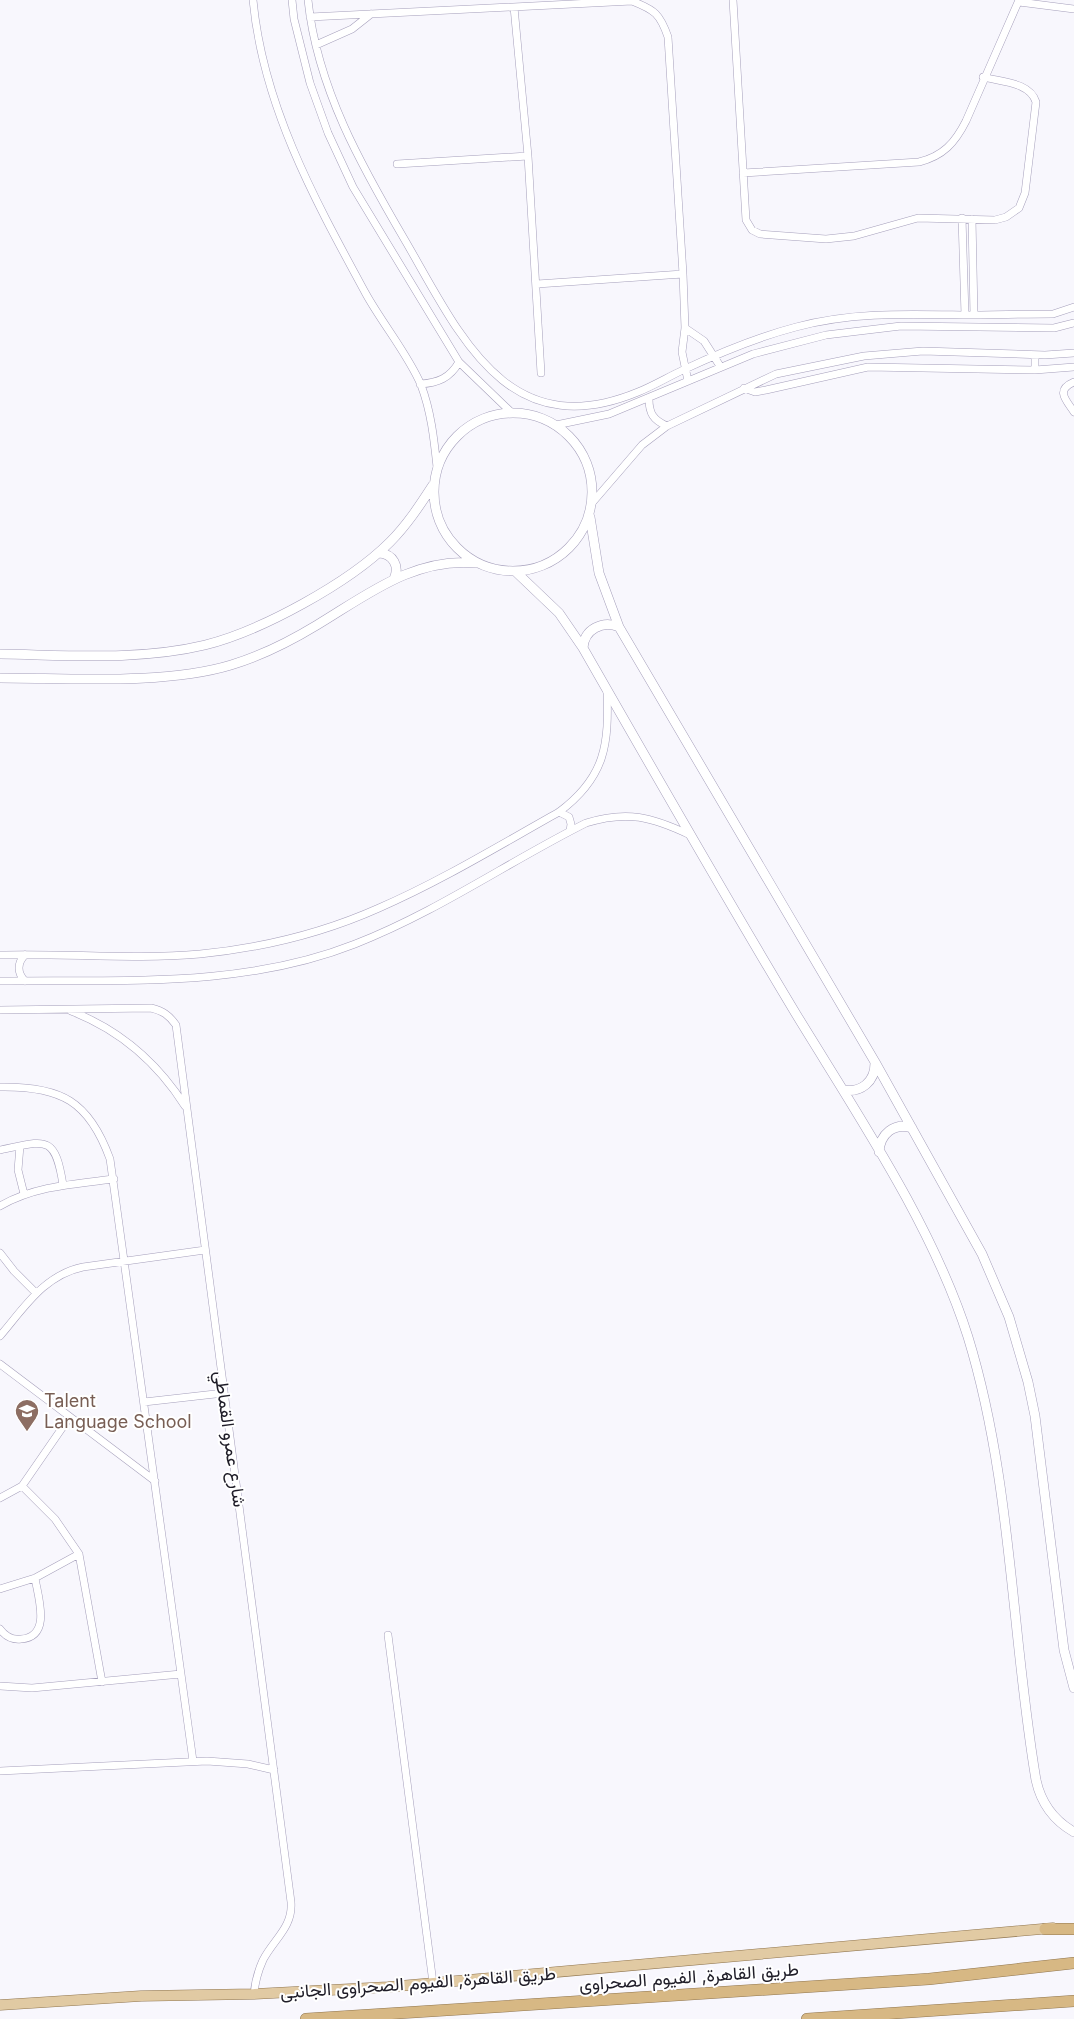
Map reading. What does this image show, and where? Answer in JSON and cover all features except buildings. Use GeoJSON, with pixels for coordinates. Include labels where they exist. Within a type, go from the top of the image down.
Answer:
{"type":"FeatureCollection","features":[{"type":"Feature","properties":{"kind":"highway"},"geometry":{"type":"LineString","coordinates":[[1045,1929],[1074,1927]]}},
{"type":"Feature","properties":{"kind":"highway","name":"طريق القاهرة, الفيوم الصحراوى"},"geometry":{"type":"LineString","coordinates":[[306,2019],[929,1979],[1074,1963]]}},
{"type":"Feature","properties":{"kind":"highway"},"geometry":{"type":"LineString","coordinates":[[807,2019],[1074,2001]]}},
{"type":"Feature","properties":{"kind":"main road","name":"طريق القاهرة, الفيوم الصحراوى الجانبى"},"geometry":{"type":"LineString","coordinates":[[0,2005],[141,1996],[254,1994],[433,1983],[1045,1929]]}},
{"type":"Feature","properties":{"kind":"street"},"geometry":{"type":"LineString","coordinates":[[254,0],[255,19],[267,75],[282,123],[316,203],[368,297],[420,384],[432,429],[437,466],[434,485],[437,516],[452,543],[476,563],[495,570],[516,572],[539,568],[560,557],[577,540],[590,516]]}},
{"type":"Feature","properties":{"kind":"street"},"geometry":{"type":"LineString","coordinates":[[292,0],[294,19],[310,83],[328,133],[353,187],[459,362],[511,412]]}},
{"type":"Feature","properties":{"kind":"street"},"geometry":{"type":"LineString","coordinates":[[308,0],[322,69],[352,146],[455,328],[482,363],[501,381],[545,402],[588,406],[638,392],[684,369],[770,335],[834,319],[872,314],[1053,314],[1074,308]]}},
{"type":"Feature","properties":{"kind":"street"},"geometry":{"type":"LineString","coordinates":[[733,0],[746,220],[752,230],[760,234],[826,239],[854,236],[918,218],[995,220],[1006,217],[1019,208],[1023,201],[1036,107],[1032,94],[1025,88],[983,77]]}},
{"type":"Feature","properties":{"kind":"street"},"geometry":{"type":"LineString","coordinates":[[310,17],[632,1],[653,9],[662,21],[668,37],[685,328],[682,352],[688,381]]}},
{"type":"Feature","properties":{"kind":"street"},"geometry":{"type":"LineString","coordinates":[[743,173],[919,162],[934,157],[951,145],[958,137],[983,77],[1019,1],[1074,9]]}},
{"type":"Feature","properties":{"kind":"street"},"geometry":{"type":"LineString","coordinates":[[514,7],[528,156],[541,373]]}},
{"type":"Feature","properties":{"kind":"street"},"geometry":{"type":"LineString","coordinates":[[316,45],[352,29],[371,14]]}},
{"type":"Feature","properties":{"kind":"street"},"geometry":{"type":"LineString","coordinates":[[397,164],[528,156]]}},
{"type":"Feature","properties":{"kind":"street"},"geometry":{"type":"LineString","coordinates":[[962,218],[965,315]]}},
{"type":"Feature","properties":{"kind":"street"},"geometry":{"type":"LineString","coordinates":[[972,219],[974,315]]}},
{"type":"Feature","properties":{"kind":"street"},"geometry":{"type":"LineString","coordinates":[[537,284],[682,274]]}},
{"type":"Feature","properties":{"kind":"street"},"geometry":{"type":"LineString","coordinates":[[556,425],[608,414],[720,366],[790,343],[864,329],[939,325],[1054,328],[1074,323]]}},
{"type":"Feature","properties":{"kind":"street"},"geometry":{"type":"LineString","coordinates":[[685,328],[704,341],[720,366]]}},
{"type":"Feature","properties":{"kind":"street"},"geometry":{"type":"LineString","coordinates":[[592,503],[642,445],[667,426],[776,374],[864,356],[923,351],[1035,355],[1074,353]]}},
{"type":"Feature","properties":{"kind":"street"},"geometry":{"type":"LineString","coordinates":[[1035,355],[1035,370]]}},
{"type":"Feature","properties":{"kind":"street"},"geometry":{"type":"LineString","coordinates":[[420,384],[442,380],[454,371],[459,362]]}},
{"type":"Feature","properties":{"kind":"street"},"geometry":{"type":"LineString","coordinates":[[744,388],[755,392],[868,367],[1035,370],[1074,368]]}},
{"type":"Feature","properties":{"kind":"street"},"geometry":{"type":"LineString","coordinates":[[1074,382],[1066,385],[1063,391],[1064,397],[1074,412]]}},
{"type":"Feature","properties":{"kind":"street"},"geometry":{"type":"LineString","coordinates":[[648,398],[649,407],[654,419],[667,426]]}},
{"type":"Feature","properties":{"kind":"street"},"geometry":{"type":"LineString","coordinates":[[437,466],[448,445],[466,428],[487,416],[511,412],[534,415],[556,425],[578,446],[590,473],[592,503],[590,516],[598,574],[619,627],[875,1062],[982,1254],[1009,1317],[1020,1349],[1035,1416],[1064,1650],[1074,1688]]}},
{"type":"Feature","properties":{"kind":"street"},"geometry":{"type":"LineString","coordinates":[[0,654],[161,652],[204,645],[260,625],[297,606],[351,573],[378,553],[402,530],[434,485]]}},
{"type":"Feature","properties":{"kind":"street"},"geometry":{"type":"LineString","coordinates":[[378,553],[390,557],[395,563],[394,579]]}},
{"type":"Feature","properties":{"kind":"street"},"geometry":{"type":"LineString","coordinates":[[0,678],[144,677],[209,671],[258,656],[289,642],[394,579],[436,564],[476,563]]}},
{"type":"Feature","properties":{"kind":"street"},"geometry":{"type":"LineString","coordinates":[[516,572],[558,613],[583,648],[691,836],[879,1152],[940,1266],[960,1314],[978,1370],[987,1409],[999,1486],[1036,1780],[1041,1797],[1051,1813],[1074,1832]]}},
{"type":"Feature","properties":{"kind":"street"},"geometry":{"type":"LineString","coordinates":[[583,648],[585,638],[595,627],[610,624],[619,627]]}},
{"type":"Feature","properties":{"kind":"street"},"geometry":{"type":"LineString","coordinates":[[0,955],[174,956],[226,951],[302,935],[355,918],[405,896],[559,812],[584,789],[602,759],[609,725],[607,689]]}},
{"type":"Feature","properties":{"kind":"street"},"geometry":{"type":"LineString","coordinates":[[559,812],[566,814],[570,820],[570,831]]}},
{"type":"Feature","properties":{"kind":"street"},"geometry":{"type":"LineString","coordinates":[[0,981],[155,980],[213,977],[246,973],[304,961],[354,945],[424,914],[570,831],[603,818],[621,815],[657,820],[691,836]]}},
{"type":"Feature","properties":{"kind":"street"},"geometry":{"type":"LineString","coordinates":[[25,954],[19,966],[20,974],[25,981]]}},
{"type":"Feature","properties":{"kind":"street","name":"شارع عمرو القماطي"},"geometry":{"type":"LineString","coordinates":[[0,1010],[151,1008],[161,1010],[170,1017],[176,1026],[274,1770],[291,1914],[288,1925],[263,1960],[254,1994]]}},
{"type":"Feature","properties":{"kind":"street","name":"شارع عمرو القماطي"},"geometry":{"type":"LineString","coordinates":[[68,1010],[103,1026],[134,1047],[163,1075],[187,1109]]}},
{"type":"Feature","properties":{"kind":"street"},"geometry":{"type":"LineString","coordinates":[[842,1090],[854,1091],[868,1083],[874,1073],[875,1062]]}},
{"type":"Feature","properties":{"kind":"street"},"geometry":{"type":"LineString","coordinates":[[0,1088],[36,1088],[52,1092],[81,1109],[93,1123],[103,1140],[114,1179],[193,1761]]}},
{"type":"Feature","properties":{"kind":"street"},"geometry":{"type":"LineString","coordinates":[[879,1152],[881,1141],[891,1129],[902,1126],[912,1128]]}},
{"type":"Feature","properties":{"kind":"street"},"geometry":{"type":"LineString","coordinates":[[0,1150],[43,1143],[54,1150],[60,1162],[63,1185]]}},
{"type":"Feature","properties":{"kind":"street"},"geometry":{"type":"LineString","coordinates":[[20,1146],[18,1170],[24,1194]]}},
{"type":"Feature","properties":{"kind":"street"},"geometry":{"type":"LineString","coordinates":[[0,1206],[24,1194],[63,1185],[114,1179]]}},
{"type":"Feature","properties":{"kind":"street"},"geometry":{"type":"LineString","coordinates":[[0,1336],[36,1293],[50,1280],[66,1272],[83,1267],[205,1250]]}},
{"type":"Feature","properties":{"kind":"street"},"geometry":{"type":"LineString","coordinates":[[0,1253],[14,1271],[36,1293]]}},
{"type":"Feature","properties":{"kind":"street"},"geometry":{"type":"LineString","coordinates":[[0,1364],[155,1481]]}},
{"type":"Feature","properties":{"kind":"street"},"geometry":{"type":"LineString","coordinates":[[144,1402],[224,1393]]}},
{"type":"Feature","properties":{"kind":"street"},"geometry":{"type":"LineString","coordinates":[[0,1498],[22,1486],[70,1418]]}},
{"type":"Feature","properties":{"kind":"street"},"geometry":{"type":"LineString","coordinates":[[22,1486],[55,1519],[79,1554],[102,1682]]}},
{"type":"Feature","properties":{"kind":"street"},"geometry":{"type":"LineString","coordinates":[[0,1589],[35,1578],[79,1554]]}},
{"type":"Feature","properties":{"kind":"street"},"geometry":{"type":"LineString","coordinates":[[0,1629],[6,1636],[18,1640],[31,1636],[39,1627],[42,1614],[35,1578]]}},
{"type":"Feature","properties":{"kind":"street"},"geometry":{"type":"LineString","coordinates":[[388,1635],[433,1983]]}},
{"type":"Feature","properties":{"kind":"street"},"geometry":{"type":"LineString","coordinates":[[0,1686],[19,1689],[181,1674]]}},
{"type":"Feature","properties":{"kind":"street"},"geometry":{"type":"LineString","coordinates":[[0,1771],[193,1761],[234,1762],[274,1770]]}},
{"type":"Feature","properties":{"kind":"place","name":"Talent Language School"},"geometry":{"type":"Point","coordinates":[27,1432]}}]}
